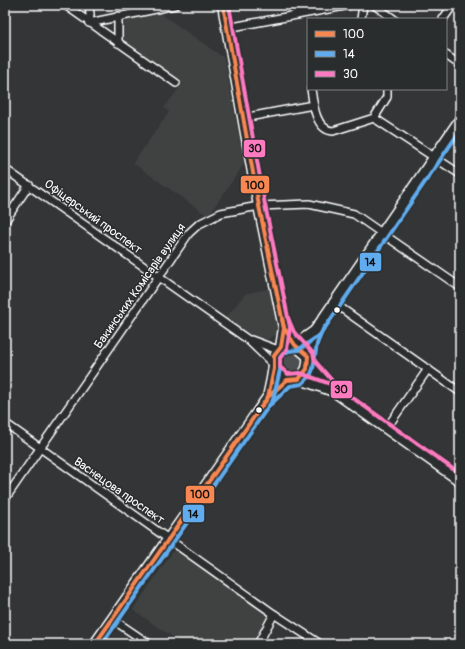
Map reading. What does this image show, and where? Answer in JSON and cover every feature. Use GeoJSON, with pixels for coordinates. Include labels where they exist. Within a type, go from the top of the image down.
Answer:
{"type":"FeatureCollection","features":[{"type":"Feature","properties":{"kind":"main road"},"geometry":{"type":"LineString","coordinates":[[223,5],[259,206],[284,328],[295,345],[308,360]]}},
{"type":"Feature","properties":{"kind":"main road"},"geometry":{"type":"LineString","coordinates":[[273,367],[280,376],[287,380],[299,379],[306,373],[315,331],[460,120]]}},
{"type":"Feature","properties":{"kind":"main road"},"geometry":{"type":"LineString","coordinates":[[268,397],[274,356],[280,349],[284,328]]}},
{"type":"Feature","properties":{"kind":"main road"},"geometry":{"type":"LineString","coordinates":[[280,349],[295,345],[315,331]]}},
{"type":"Feature","properties":{"kind":"main road"},"geometry":{"type":"LineString","coordinates":[[95,644],[268,397],[287,380]]}},
{"type":"Feature","properties":{"kind":"street"},"geometry":{"type":"LineString","coordinates":[[65,5],[176,83]]}},
{"type":"Feature","properties":{"kind":"street"},"geometry":{"type":"LineString","coordinates":[[89,5],[89,22]]}},
{"type":"Feature","properties":{"kind":"street"},"geometry":{"type":"LineString","coordinates":[[89,22],[175,5]]}},
{"type":"Feature","properties":{"kind":"street"},"geometry":{"type":"LineString","coordinates":[[295,5],[296,15]]}},
{"type":"Feature","properties":{"kind":"street"},"geometry":{"type":"LineString","coordinates":[[227,28],[350,5]]}},
{"type":"Feature","properties":{"kind":"street"},"geometry":{"type":"LineString","coordinates":[[361,18],[363,5]]}},
{"type":"Feature","properties":{"kind":"street"},"geometry":{"type":"LineString","coordinates":[[374,5],[393,18]]}},
{"type":"Feature","properties":{"kind":"street"},"geometry":{"type":"LineString","coordinates":[[444,18],[453,5]]}},
{"type":"Feature","properties":{"kind":"street"},"geometry":{"type":"LineString","coordinates":[[118,16],[118,43]]}},
{"type":"Feature","properties":{"kind":"street"},"geometry":{"type":"LineString","coordinates":[[447,56],[460,65]]}},
{"type":"Feature","properties":{"kind":"street"},"geometry":{"type":"LineString","coordinates":[[310,90],[313,105],[320,124],[329,131],[374,118],[388,97],[387,90]]}},
{"type":"Feature","properties":{"kind":"street"},"geometry":{"type":"LineString","coordinates":[[243,118],[313,105]]}},
{"type":"Feature","properties":{"kind":"street"},"geometry":{"type":"LineString","coordinates":[[374,118],[460,174]]}},
{"type":"Feature","properties":{"kind":"street","name":"Офіцерський проспект"},"geometry":{"type":"LineString","coordinates":[[5,169],[247,339]]}},
{"type":"Feature","properties":{"kind":"street"},"geometry":{"type":"LineString","coordinates":[[5,220],[29,185]]}},
{"type":"Feature","properties":{"kind":"street","name":"Бакинських Комісарів вулиця"},"geometry":{"type":"LineString","coordinates":[[5,499],[189,233],[199,224],[221,213],[259,206],[310,204],[354,214],[460,287]]}},
{"type":"Feature","properties":{"kind":"street"},"geometry":{"type":"LineString","coordinates":[[334,303],[460,392]]}},
{"type":"Feature","properties":{"kind":"street"},"geometry":{"type":"LineString","coordinates":[[247,339],[280,349]]}},
{"type":"Feature","properties":{"kind":"street"},"geometry":{"type":"LineString","coordinates":[[247,339],[273,367]]}},
{"type":"Feature","properties":{"kind":"street"},"geometry":{"type":"LineString","coordinates":[[308,360],[333,392]]}},
{"type":"Feature","properties":{"kind":"street"},"geometry":{"type":"LineString","coordinates":[[386,429],[428,369]]}},
{"type":"Feature","properties":{"kind":"street"},"geometry":{"type":"LineString","coordinates":[[299,379],[333,392],[460,480]]}},
{"type":"Feature","properties":{"kind":"street","name":"Васнецова проспект"},"geometry":{"type":"LineString","coordinates":[[5,423],[274,614],[320,644]]}},
{"type":"Feature","properties":{"kind":"street"},"geometry":{"type":"LineString","coordinates":[[258,644],[274,614]]}},
{"type":"Feature","properties":{"kind":"street"},"geometry":{"type":"LineString","coordinates":[[112,619],[149,644]]}},
{"type":"Feature","properties":{"kind":"shaded area"},"geometry":{"type":"Polygon","coordinates":[[[157,11],[224,58],[244,164],[208,216],[133,163],[169,112],[164,108],[183,83],[115,36],[130,15],[157,11]]]}},
{"type":"Feature","properties":{"kind":"shaded area"},"geometry":{"type":"Polygon","coordinates":[[[271,288],[279,333],[262,342],[224,320],[245,294],[271,288]]]}},
{"type":"Feature","properties":{"kind":"shaded area"},"geometry":{"type":"Polygon","coordinates":[[[291,351],[300,354],[303,363],[300,372],[291,375],[282,372],[279,363],[282,354],[291,351]]]}},
{"type":"Feature","properties":{"kind":"shaded area"},"geometry":{"type":"Polygon","coordinates":[[[174,550],[270,616],[251,644],[183,644],[133,610],[174,550]]]}},
{"type":"Feature","properties":{"kind":"transit line","name":"100"},"geometry":{"type":"LineString","coordinates":[[95,644],[268,397],[287,380],[299,379],[307,369],[308,356],[295,345],[284,328],[259,206],[223,5]]}},
{"type":"Feature","properties":{"kind":"transit line","name":"30"},"geometry":{"type":"LineString","coordinates":[[229,5],[265,205],[290,327],[287,349],[280,358],[280,367],[288,374],[300,373],[336,386],[460,474]]}},
{"type":"Feature","properties":{"kind":"transit line","name":"14"},"geometry":{"type":"LineString","coordinates":[[102,644],[273,400],[280,370],[280,358],[282,355],[289,351],[298,350],[320,335],[460,131]]}},
{"type":"Feature","properties":{"kind":"transit line","name":"30"},"geometry":{"type":"LineString","coordinates":[[288,318],[294,332],[313,353],[315,361],[336,385]]}},
{"type":"Feature","properties":{"kind":"transit line","name":"100"},"geometry":{"type":"LineString","coordinates":[[265,402],[268,397],[274,369],[274,356],[281,347],[284,328],[282,319]]}},
{"type":"Feature","properties":{"kind":"transit line","name":"14"},"geometry":{"type":"LineString","coordinates":[[268,407],[290,386],[302,384],[310,376],[313,369],[317,344],[324,327]]}}]}
